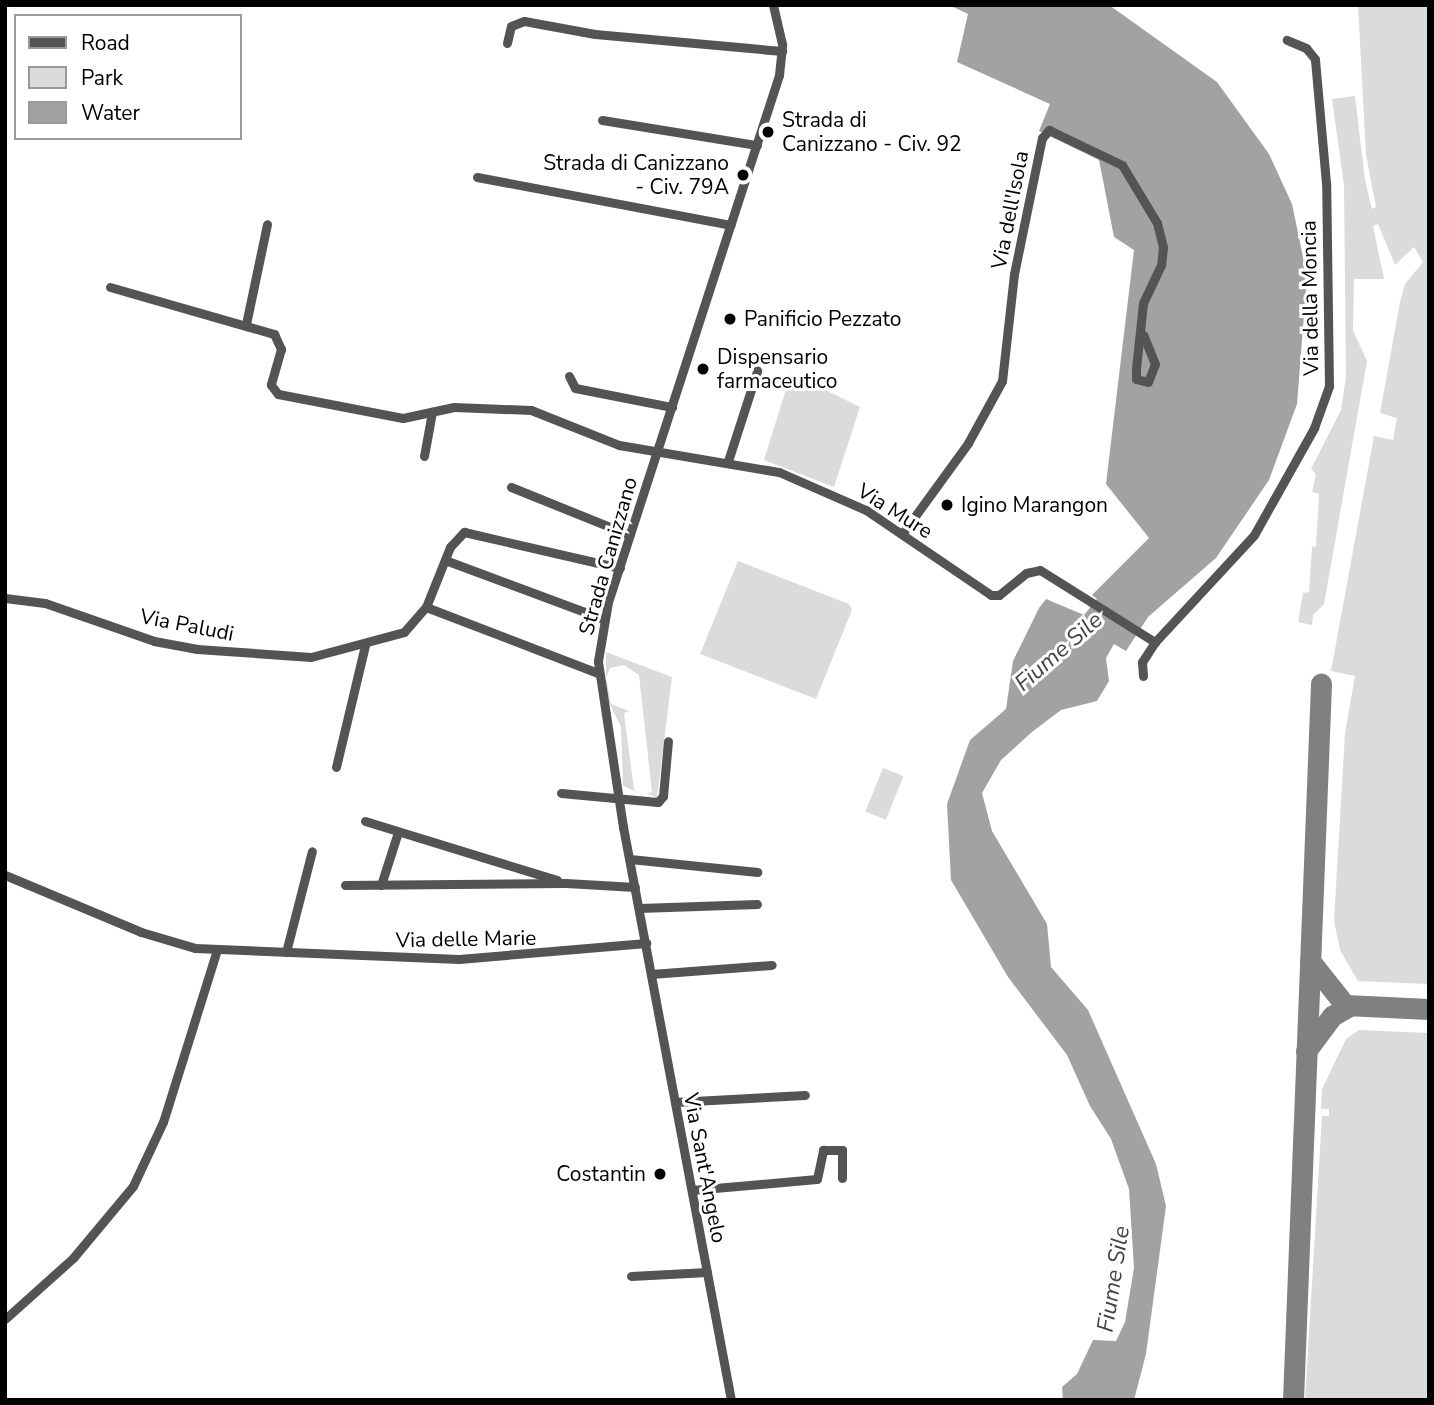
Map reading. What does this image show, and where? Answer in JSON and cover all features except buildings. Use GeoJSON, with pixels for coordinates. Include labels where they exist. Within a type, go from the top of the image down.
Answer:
{"type":"FeatureCollection","features":[{"type":"Feature","properties":{"kind":"street","name":"Strada Canizzano"},"geometry":{"type":"LineString","coordinates":[[646,943],[598,673],[604,619],[779,75],[782,51],[773,5]]}},
{"type":"Feature","properties":{"kind":"street"},"geometry":{"type":"LineString","coordinates":[[507,43],[511,26],[524,21],[594,34],[782,51]]}},
{"type":"Feature","properties":{"kind":"street","name":"Via della Moncia"},"geometry":{"type":"LineString","coordinates":[[1143,676],[1142,662],[1155,642],[1248,545],[1314,428],[1329,386],[1326,183],[1315,58],[1306,48],[1286,40]]}},
{"type":"Feature","properties":{"kind":"street"},"geometry":{"type":"LineString","coordinates":[[602,120],[757,145]]}},
{"type":"Feature","properties":{"kind":"street","name":"Via dell'Isola"},"geometry":{"type":"LineString","coordinates":[[902,534],[973,435],[1002,381],[1016,265],[1042,138],[1049,130],[1122,165],[1157,223],[1163,247],[1161,265],[1143,303],[1143,335]]}},
{"type":"Feature","properties":{"kind":"street"},"geometry":{"type":"LineString","coordinates":[[477,177],[730,225]]}},
{"type":"Feature","properties":{"kind":"street"},"geometry":{"type":"LineString","coordinates":[[110,287],[246,324],[267,224]]}},
{"type":"Feature","properties":{"kind":"street","name":"Via Mure"},"geometry":{"type":"LineString","coordinates":[[246,324],[270,332],[279,341],[271,380],[278,394],[403,418],[454,407],[530,410],[567,428],[657,454],[728,461],[803,481],[866,510],[994,596],[1037,569],[1155,642]]}},
{"type":"Feature","properties":{"kind":"street"},"geometry":{"type":"LineString","coordinates":[[728,461],[757,371]]}},
{"type":"Feature","properties":{"kind":"street"},"geometry":{"type":"LineString","coordinates":[[569,376],[575,388],[672,407]]}},
{"type":"Feature","properties":{"kind":"street"},"geometry":{"type":"LineString","coordinates":[[424,456],[432,412]]}},
{"type":"Feature","properties":{"kind":"street"},"geometry":{"type":"LineString","coordinates":[[511,487],[630,535]]}},
{"type":"Feature","properties":{"kind":"street","name":"Via Paludi"},"geometry":{"type":"LineString","coordinates":[[5,598],[45,603],[154,641],[197,649],[311,657],[365,645],[404,632],[426,607],[457,535],[469,531],[620,568]]}},
{"type":"Feature","properties":{"kind":"street"},"geometry":{"type":"LineString","coordinates":[[445,560],[604,619]]}},
{"type":"Feature","properties":{"kind":"street"},"geometry":{"type":"LineString","coordinates":[[426,607],[598,673]]}},
{"type":"Feature","properties":{"kind":"street"},"geometry":{"type":"LineString","coordinates":[[336,767],[365,645]]}},
{"type":"Feature","properties":{"kind":"street"},"geometry":{"type":"LineString","coordinates":[[561,793],[619,801],[661,801],[668,741]]}},
{"type":"Feature","properties":{"kind":"street"},"geometry":{"type":"LineString","coordinates":[[365,821],[566,883]]}},
{"type":"Feature","properties":{"kind":"street"},"geometry":{"type":"LineString","coordinates":[[381,885],[398,832]]}},
{"type":"Feature","properties":{"kind":"street"},"geometry":{"type":"LineString","coordinates":[[286,952],[312,851]]}},
{"type":"Feature","properties":{"kind":"street"},"geometry":{"type":"LineString","coordinates":[[630,859],[757,872]]}},
{"type":"Feature","properties":{"kind":"street","name":"Via delle Marie"},"geometry":{"type":"LineString","coordinates":[[5,876],[178,945],[217,950],[459,959],[646,943]]}},
{"type":"Feature","properties":{"kind":"street"},"geometry":{"type":"LineString","coordinates":[[345,885],[566,883],[635,887]]}},
{"type":"Feature","properties":{"kind":"street"},"geometry":{"type":"LineString","coordinates":[[639,908],[757,904]]}},
{"type":"Feature","properties":{"kind":"street","name":"Via Sant'Angelo"},"geometry":{"type":"LineString","coordinates":[[646,943],[731,1400]]}},
{"type":"Feature","properties":{"kind":"street"},"geometry":{"type":"LineString","coordinates":[[5,1319],[73,1258],[133,1186],[163,1122],[217,950]]}},
{"type":"Feature","properties":{"kind":"street"},"geometry":{"type":"LineString","coordinates":[[651,974],[772,965]]}},
{"type":"Feature","properties":{"kind":"street"},"geometry":{"type":"LineString","coordinates":[[675,1102],[805,1095]]}},
{"type":"Feature","properties":{"kind":"street"},"geometry":{"type":"LineString","coordinates":[[692,1190],[817,1179],[823,1150],[842,1150],[842,1178]]}},
{"type":"Feature","properties":{"kind":"street"},"geometry":{"type":"LineString","coordinates":[[631,1276],[707,1272]]}},
{"type":"Feature","properties":{"kind":"green space"},"geometry":{"type":"Polygon","coordinates":[[[1358,5],[1429,5],[1428,984],[1358,981],[1340,950],[1334,921],[1345,733],[1355,676],[1331,671],[1374,436],[1393,440],[1397,418],[1380,413],[1400,302],[1405,284],[1423,262],[1414,247],[1395,265],[1378,224],[1373,226],[1384,279],[1354,279],[1353,331],[1367,361],[1324,604],[1313,615],[1312,625],[1298,622],[1303,593],[1309,592],[1312,547],[1316,546],[1319,494],[1312,492],[1316,474],[1311,469],[1341,410],[1346,377],[1344,185],[1332,99],[1355,96],[1365,180],[1372,209],[1376,207],[1366,155],[1358,5]]]}},
{"type":"Feature","properties":{"kind":"green space"},"geometry":{"type":"Polygon","coordinates":[[[791,373],[860,407],[834,487],[764,460],[791,373]]]}},
{"type":"Feature","properties":{"kind":"green space"},"geometry":{"type":"Polygon","coordinates":[[[738,561],[849,604],[852,610],[816,699],[700,654],[738,561]]]}},
{"type":"Feature","properties":{"kind":"green space"},"geometry":{"type":"Polygon","coordinates":[[[606,652],[672,677],[657,798],[647,793],[652,792],[639,675],[624,665],[610,668],[606,678],[606,652]]]}},
{"type":"Feature","properties":{"kind":"green space"},"geometry":{"type":"Polygon","coordinates":[[[606,678],[611,704],[629,711],[624,713],[634,790],[639,793],[623,786],[621,727],[606,696],[606,678]]]}},
{"type":"Feature","properties":{"kind":"green space"},"geometry":{"type":"Polygon","coordinates":[[[883,768],[903,776],[886,820],[865,812],[883,768]]]}},
{"type":"Feature","properties":{"kind":"green space"},"geometry":{"type":"Polygon","coordinates":[[[1359,1030],[1429,1033],[1428,1400],[1305,1400],[1322,1116],[1329,1116],[1329,1109],[1321,1109],[1322,1089],[1346,1039],[1359,1030]]]}},
{"type":"Feature","properties":{"kind":"water","name":"Fiume Sile"},"geometry":{"type":"Polygon","coordinates":[[[949,5],[1109,5],[1217,82],[1269,154],[1292,204],[1307,276],[1297,404],[1269,480],[1216,558],[1148,617],[1126,651],[1114,644],[1106,658],[1109,681],[1097,701],[1061,710],[1032,732],[1001,760],[982,793],[992,831],[1047,924],[1051,967],[1088,1010],[1156,1164],[1166,1206],[1146,1354],[1134,1400],[1063,1400],[1062,1387],[1077,1374],[1093,1340],[1116,1341],[1125,1322],[1134,1268],[1129,1189],[1111,1139],[1090,1106],[1067,1055],[1008,977],[951,880],[947,804],[970,740],[1006,709],[1013,661],[1039,608],[1046,599],[1084,615],[1097,599],[1092,595],[1149,538],[1106,484],[1134,250],[1114,237],[1099,160],[1039,131],[1050,104],[957,62],[968,14],[949,5]]]}},
{"type":"Feature","properties":{"kind":"taxiway"},"geometry":{"type":"LineString","coordinates":[[1293,1400],[1321,684]]}},
{"type":"Feature","properties":{"kind":"taxiway"},"geometry":{"type":"LineString","coordinates":[[1310,961],[1345,1005],[1429,1009]]}},
{"type":"Feature","properties":{"kind":"taxiway"},"geometry":{"type":"LineString","coordinates":[[1306,1051],[1332,1016],[1349,1006]]}},
{"type":"Feature","properties":{"kind":"place","name":"Strada di Canizzano - Civ. 92"},"geometry":{"type":"Point","coordinates":[768,132]}},
{"type":"Feature","properties":{"kind":"place","name":"Strada di Canizzano - Civ. 79A"},"geometry":{"type":"Point","coordinates":[743,175]}},
{"type":"Feature","properties":{"kind":"place","name":"Panificio Pezzato"},"geometry":{"type":"Point","coordinates":[730,319]}},
{"type":"Feature","properties":{"kind":"place","name":"Dispensario farmaceutico"},"geometry":{"type":"Point","coordinates":[703,369]}},
{"type":"Feature","properties":{"kind":"place","name":"Igino Marangon"},"geometry":{"type":"Point","coordinates":[947,505]}},
{"type":"Feature","properties":{"kind":"place","name":"Costantin"},"geometry":{"type":"Point","coordinates":[660,1174]}}]}
